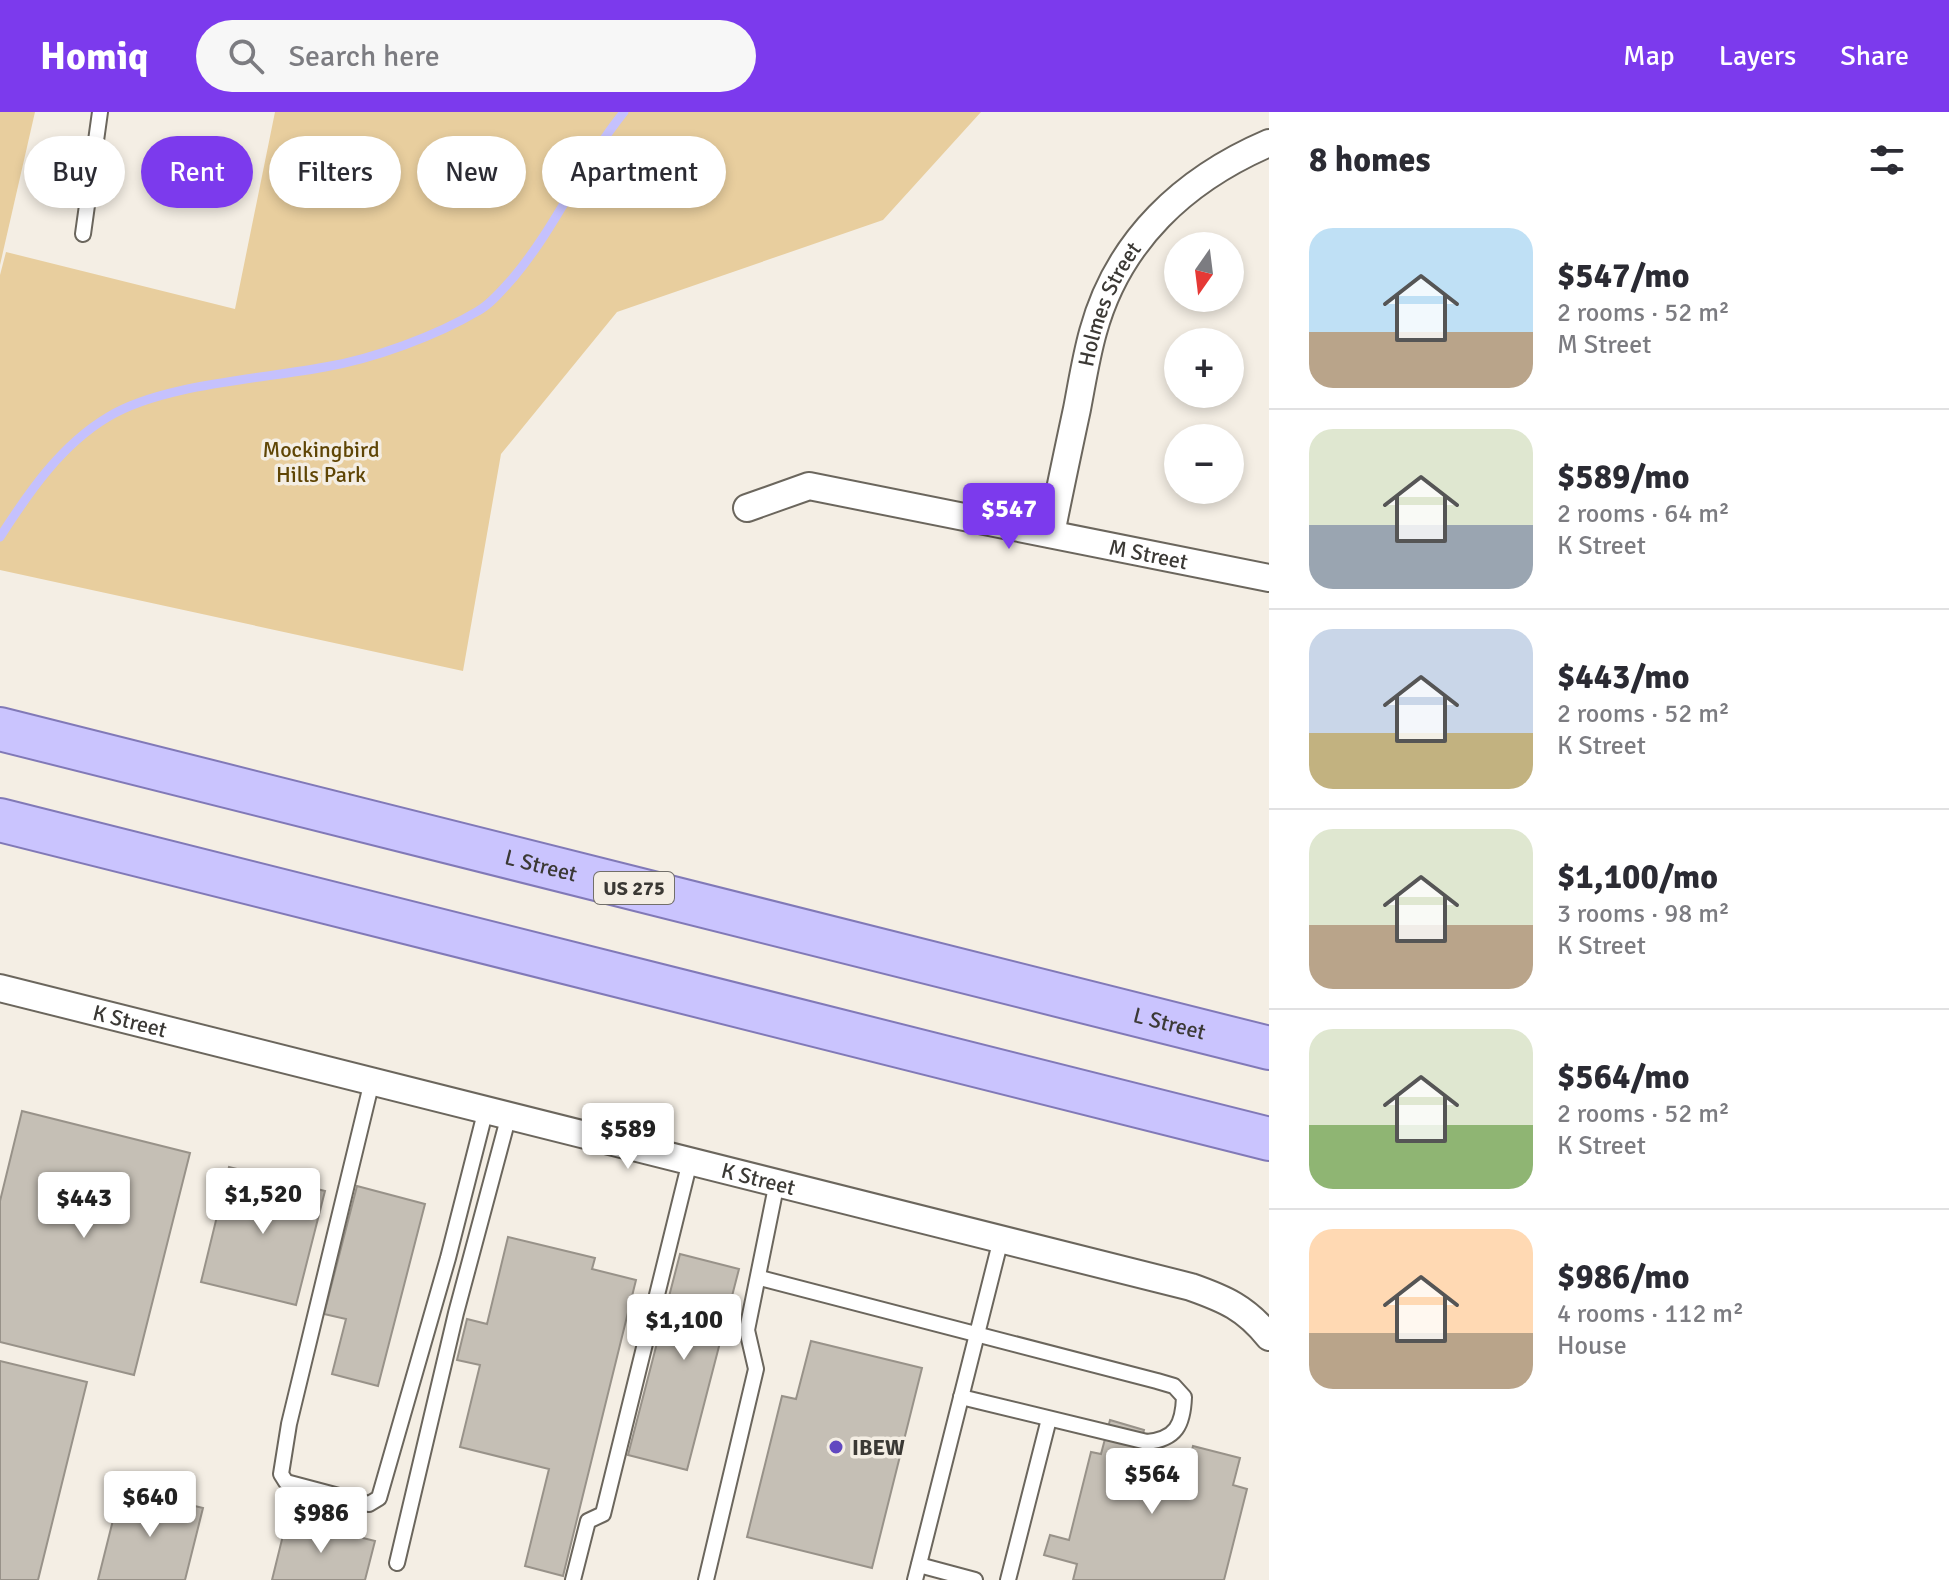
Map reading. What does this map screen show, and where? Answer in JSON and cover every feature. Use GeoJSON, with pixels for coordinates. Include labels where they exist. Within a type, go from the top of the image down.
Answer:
{"type":"FeatureCollection","features":[{"type":"Feature","properties":{"kind":"main road","name":"L Street"},"geometry":{"type":"LineString","coordinates":[[0,729],[1269,1048]]}},
{"type":"Feature","properties":{"kind":"main road"},"geometry":{"type":"LineString","coordinates":[[0,820],[1269,1139]]}},
{"type":"Feature","properties":{"kind":"street","name":"Holmes Street"},"geometry":{"type":"LineString","coordinates":[[1051,534],[1093,330],[1106,295],[1124,261],[1169,205],[1194,184],[1226,162],[1269,143]]}},
{"type":"Feature","properties":{"kind":"street","name":"M Street"},"geometry":{"type":"LineString","coordinates":[[747,508],[809,486],[1269,578]]}},
{"type":"Feature","properties":{"kind":"street","name":"K Street"},"geometry":{"type":"LineString","coordinates":[[0,988],[1191,1287],[1228,1300],[1254,1319],[1269,1337]]}},
{"type":"Feature","properties":{"kind":"lane"},"geometry":{"type":"LineString","coordinates":[[83,234],[100,112]]}},
{"type":"Feature","properties":{"kind":"lane"},"geometry":{"type":"LineString","coordinates":[[372,1081],[289,1424],[281,1474],[286,1482],[369,1504],[379,1498],[448,1258],[498,1112]]}},
{"type":"Feature","properties":{"kind":"lane"},"geometry":{"type":"LineString","coordinates":[[397,1563],[456,1313],[498,1112]]}},
{"type":"Feature","properties":{"kind":"lane"},"geometry":{"type":"LineString","coordinates":[[573,1580],[588,1521],[603,1514],[690,1161]]}},
{"type":"Feature","properties":{"kind":"lane"},"geometry":{"type":"LineString","coordinates":[[706,1580],[756,1369],[747,1330],[760,1278],[777,1182]]}},
{"type":"Feature","properties":{"kind":"lane"},"geometry":{"type":"LineString","coordinates":[[975,1580],[917,1572],[1001,1239]]}},
{"type":"Feature","properties":{"kind":"lane"},"geometry":{"type":"LineString","coordinates":[[760,1278],[1157,1381],[1174,1386],[1184,1397],[1183,1413],[1172,1434],[1161,1441],[1147,1442],[961,1397]]}},
{"type":"Feature","properties":{"kind":"lane"},"geometry":{"type":"LineString","coordinates":[[1008,1580],[1049,1419]]}},
{"type":"Feature","properties":{"kind":"green space"},"geometry":{"type":"Polygon","coordinates":[[[0,112],[35,112],[30,136],[24,136],[24,160],[0,265],[0,112]]]}},
{"type":"Feature","properties":{"kind":"green space","name":"Mockingbird Hills Park"},"geometry":{"type":"Polygon","coordinates":[[[275,112],[981,112],[883,220],[617,312],[501,454],[463,671],[0,570],[0,275],[6,252],[235,309],[269,142],[269,208],[401,208],[401,136],[270,136],[275,112]]]}},
{"type":"Feature","properties":{"kind":"building"},"geometry":{"type":"Polygon","coordinates":[[[22,1111],[190,1153],[134,1375],[0,1342],[0,1201],[22,1111]]]}},
{"type":"Feature","properties":{"kind":"building"},"geometry":{"type":"Polygon","coordinates":[[[229,1167],[325,1191],[296,1305],[201,1282],[229,1167]]]}},
{"type":"Feature","properties":{"kind":"building"},"geometry":{"type":"Polygon","coordinates":[[[357,1186],[425,1204],[378,1386],[332,1374],[346,1319],[324,1314],[357,1186]]]}},
{"type":"Feature","properties":{"kind":"building"},"geometry":{"type":"Polygon","coordinates":[[[508,1237],[595,1258],[592,1269],[636,1280],[563,1576],[525,1566],[549,1469],[460,1447],[480,1365],[457,1360],[467,1319],[487,1324],[508,1237]]]}},
{"type":"Feature","properties":{"kind":"building"},"geometry":{"type":"Polygon","coordinates":[[[680,1254],[739,1269],[687,1470],[628,1455],[680,1254]]]}},
{"type":"Feature","properties":{"kind":"building","name":"IBEW"},"geometry":{"type":"Polygon","coordinates":[[[811,1341],[922,1368],[872,1568],[747,1537],[782,1396],[796,1399],[811,1341]]]}},
{"type":"Feature","properties":{"kind":"building"},"geometry":{"type":"Polygon","coordinates":[[[0,1361],[87,1382],[38,1580],[0,1580],[0,1361]]]}},
{"type":"Feature","properties":{"kind":"building"},"geometry":{"type":"Polygon","coordinates":[[[1110,1420],[1144,1430],[1136,1462],[1186,1475],[1193,1446],[1240,1458],[1233,1485],[1247,1489],[1224,1580],[1073,1580],[1077,1564],[1044,1555],[1050,1535],[1069,1540],[1091,1452],[1101,1454],[1110,1420]]]}},
{"type":"Feature","properties":{"kind":"building"},"geometry":{"type":"Polygon","coordinates":[[[121,1488],[203,1508],[185,1580],[98,1580],[121,1488]]]}},
{"type":"Feature","properties":{"kind":"building"},"geometry":{"type":"Polygon","coordinates":[[[287,1519],[375,1541],[365,1580],[272,1580],[287,1519]]]}},
{"type":"Feature","properties":{"kind":"waterway"},"geometry":{"type":"LineString","coordinates":[[0,537],[61,455],[91,428],[130,406],[213,384],[363,358],[424,338],[483,308],[528,258],[624,112]]}},
{"type":"Feature","properties":{"kind":"place","name":"IBEW"},"geometry":{"type":"Point","coordinates":[836,1447]}}]}
